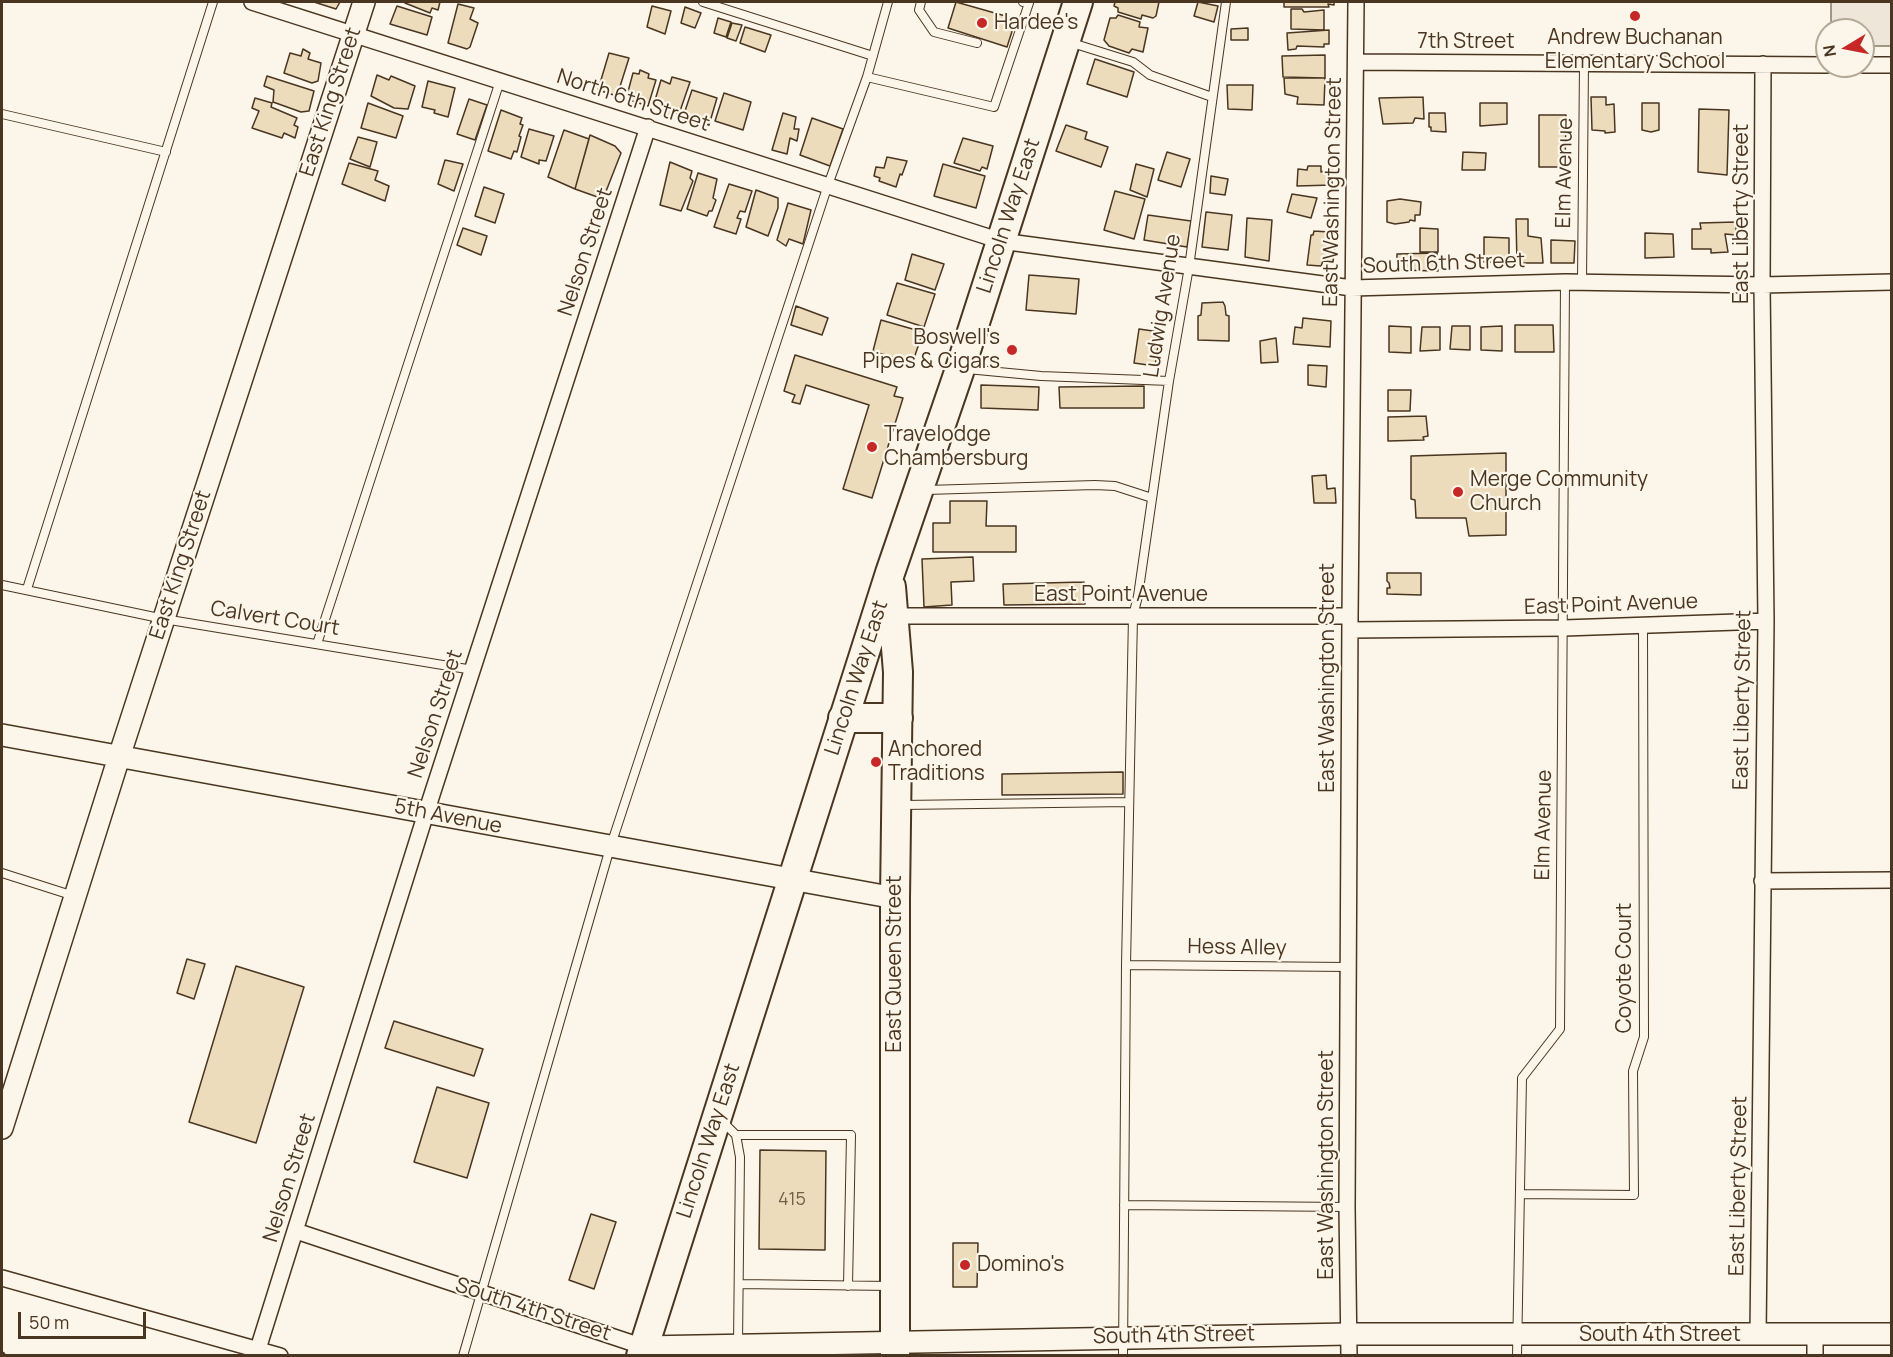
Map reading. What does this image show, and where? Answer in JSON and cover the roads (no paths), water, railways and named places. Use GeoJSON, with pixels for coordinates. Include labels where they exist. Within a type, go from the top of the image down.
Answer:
{"type":"FeatureCollection","features":[{"type":"Feature","properties":{"kind":"highway","name":"Lincoln Way East"},"geometry":{"type":"LineString","coordinates":[[643,1351],[726,1125],[793,881],[843,718],[960,369],[1078,2]]}},
{"type":"Feature","properties":{"kind":"highway","name":"East Queen Street"},"geometry":{"type":"LineString","coordinates":[[890,573],[898,672],[895,898],[895,1349]]}},
{"type":"Feature","properties":{"kind":"highway"},"geometry":{"type":"LineString","coordinates":[[843,718],[898,718]]}},
{"type":"Feature","properties":{"kind":"street","name":"North 6th Street"},"geometry":{"type":"LineString","coordinates":[[252,2],[1001,242]]}},
{"type":"Feature","properties":{"kind":"street","name":"East King Street"},"geometry":{"type":"LineString","coordinates":[[2,1128],[119,757],[364,2]]}},
{"type":"Feature","properties":{"kind":"street","name":"East Washington Street"},"geometry":{"type":"LineString","coordinates":[[1349,1356],[1348,967],[1356,2]]}},
{"type":"Feature","properties":{"kind":"street","name":"7th Street"},"geometry":{"type":"LineString","coordinates":[[1356,62],[1815,64]]}},
{"type":"Feature","properties":{"kind":"street","name":"East Liberty Street"},"geometry":{"type":"LineString","coordinates":[[1758,1335],[1766,621],[1762,285],[1763,64]]}},
{"type":"Feature","properties":{"kind":"street"},"geometry":{"type":"LineString","coordinates":[[1875,65],[1892,65]]}},
{"type":"Feature","properties":{"kind":"street","name":"Nelson Street"},"geometry":{"type":"LineString","coordinates":[[258,1349],[426,813],[648,127]]}},
{"type":"Feature","properties":{"kind":"street","name":"South 6th Street"},"geometry":{"type":"LineString","coordinates":[[1001,242],[1352,288],[1565,282],[1762,285],[1892,282]]}},
{"type":"Feature","properties":{"kind":"street","name":"East Point Avenue"},"geometry":{"type":"LineString","coordinates":[[893,616],[1132,616],[1564,628],[1766,621]]}},
{"type":"Feature","properties":{"kind":"street","name":"5th Avenue"},"geometry":{"type":"LineString","coordinates":[[2,735],[610,848],[895,898]]}},
{"type":"Feature","properties":{"kind":"street"},"geometry":{"type":"LineString","coordinates":[[1762,881],[1892,880]]}},
{"type":"Feature","properties":{"kind":"street","name":"South 4th Street"},"geometry":{"type":"LineString","coordinates":[[296,1231],[482,1293],[643,1351],[738,1346],[895,1349],[1123,1346],[1349,1334],[1758,1335],[1815,1345],[1892,1334]]}},
{"type":"Feature","properties":{"kind":"street"},"geometry":{"type":"LineString","coordinates":[[2,1278],[280,1356]]}},
{"type":"Feature","properties":{"kind":"lane"},"geometry":{"type":"LineString","coordinates":[[27,589],[213,2]]}},
{"type":"Feature","properties":{"kind":"lane"},"geometry":{"type":"LineString","coordinates":[[703,2],[873,57]]}},
{"type":"Feature","properties":{"kind":"lane"},"geometry":{"type":"LineString","coordinates":[[463,1356],[610,848],[828,185],[867,77],[888,2]]}},
{"type":"Feature","properties":{"kind":"lane"},"geometry":{"type":"LineString","coordinates":[[921,2],[919,10],[934,32],[977,43]]}},
{"type":"Feature","properties":{"kind":"lane"},"geometry":{"type":"LineString","coordinates":[[867,77],[994,107],[1029,3],[1023,2]]}},
{"type":"Feature","properties":{"kind":"lane","name":"Ludwig Avenue"},"geometry":{"type":"LineString","coordinates":[[1132,616],[1138,596],[1169,381],[1189,267],[1226,2]]}},
{"type":"Feature","properties":{"kind":"lane"},"geometry":{"type":"LineString","coordinates":[[1065,40],[1133,62],[1150,75],[1212,97]]}},
{"type":"Feature","properties":{"kind":"lane","name":"Elm Avenue"},"geometry":{"type":"LineString","coordinates":[[1582,282],[1584,63]]}},
{"type":"Feature","properties":{"kind":"lane"},"geometry":{"type":"LineString","coordinates":[[317,644],[500,80]]}},
{"type":"Feature","properties":{"kind":"lane"},"geometry":{"type":"LineString","coordinates":[[2,114],[166,152]]}},
{"type":"Feature","properties":{"kind":"lane","name":"Elm Avenue"},"geometry":{"type":"LineString","coordinates":[[1516,1356],[1522,1078],[1560,1029],[1565,282]]}},
{"type":"Feature","properties":{"kind":"lane"},"geometry":{"type":"LineString","coordinates":[[960,369],[1041,376],[1169,381]]}},
{"type":"Feature","properties":{"kind":"lane"},"geometry":{"type":"LineString","coordinates":[[918,490],[1095,485],[1115,486],[1152,498]]}},
{"type":"Feature","properties":{"kind":"lane","name":"Calvert Court"},"geometry":{"type":"LineString","coordinates":[[2,585],[164,619],[472,670]]}},
{"type":"Feature","properties":{"kind":"lane"},"geometry":{"type":"LineString","coordinates":[[1123,1346],[1132,616]]}},
{"type":"Feature","properties":{"kind":"lane","name":"Coyote Court"},"geometry":{"type":"LineString","coordinates":[[1520,1194],[1634,1196],[1633,1071],[1644,1037],[1643,626]]}},
{"type":"Feature","properties":{"kind":"lane"},"geometry":{"type":"LineString","coordinates":[[897,805],[1129,802]]}},
{"type":"Feature","properties":{"kind":"lane"},"geometry":{"type":"LineString","coordinates":[[2,873],[75,896]]}},
{"type":"Feature","properties":{"kind":"lane","name":"Hess Alley"},"geometry":{"type":"LineString","coordinates":[[1126,964],[1348,967]]}},
{"type":"Feature","properties":{"kind":"lane"},"geometry":{"type":"LineString","coordinates":[[738,1346],[740,1157],[726,1125],[850,1135],[848,1286]]}},
{"type":"Feature","properties":{"kind":"lane"},"geometry":{"type":"LineString","coordinates":[[1124,1205],[1347,1207]]}},
{"type":"Feature","properties":{"kind":"lane"},"geometry":{"type":"LineString","coordinates":[[739,1284],[895,1286]]}},
{"type":"Feature","properties":{"kind":"place","name":"Andrew Buchanan Elementary School"},"geometry":{"type":"Point","coordinates":[1635,16]}},
{"type":"Feature","properties":{"kind":"place","name":"Hardee's"},"geometry":{"type":"Point","coordinates":[982,23]}},
{"type":"Feature","properties":{"kind":"place","name":"Boswell's Pipes & Cigars"},"geometry":{"type":"Point","coordinates":[1012,350]}},
{"type":"Feature","properties":{"kind":"place","name":"Travelodge Chambersburg"},"geometry":{"type":"Point","coordinates":[872,447]}},
{"type":"Feature","properties":{"kind":"place","name":"Merge Community Church"},"geometry":{"type":"Point","coordinates":[1458,492]}},
{"type":"Feature","properties":{"kind":"place","name":"Anchored Traditions"},"geometry":{"type":"Point","coordinates":[876,762]}},
{"type":"Feature","properties":{"kind":"place","name":"Domino's"},"geometry":{"type":"Point","coordinates":[965,1265]}}]}
